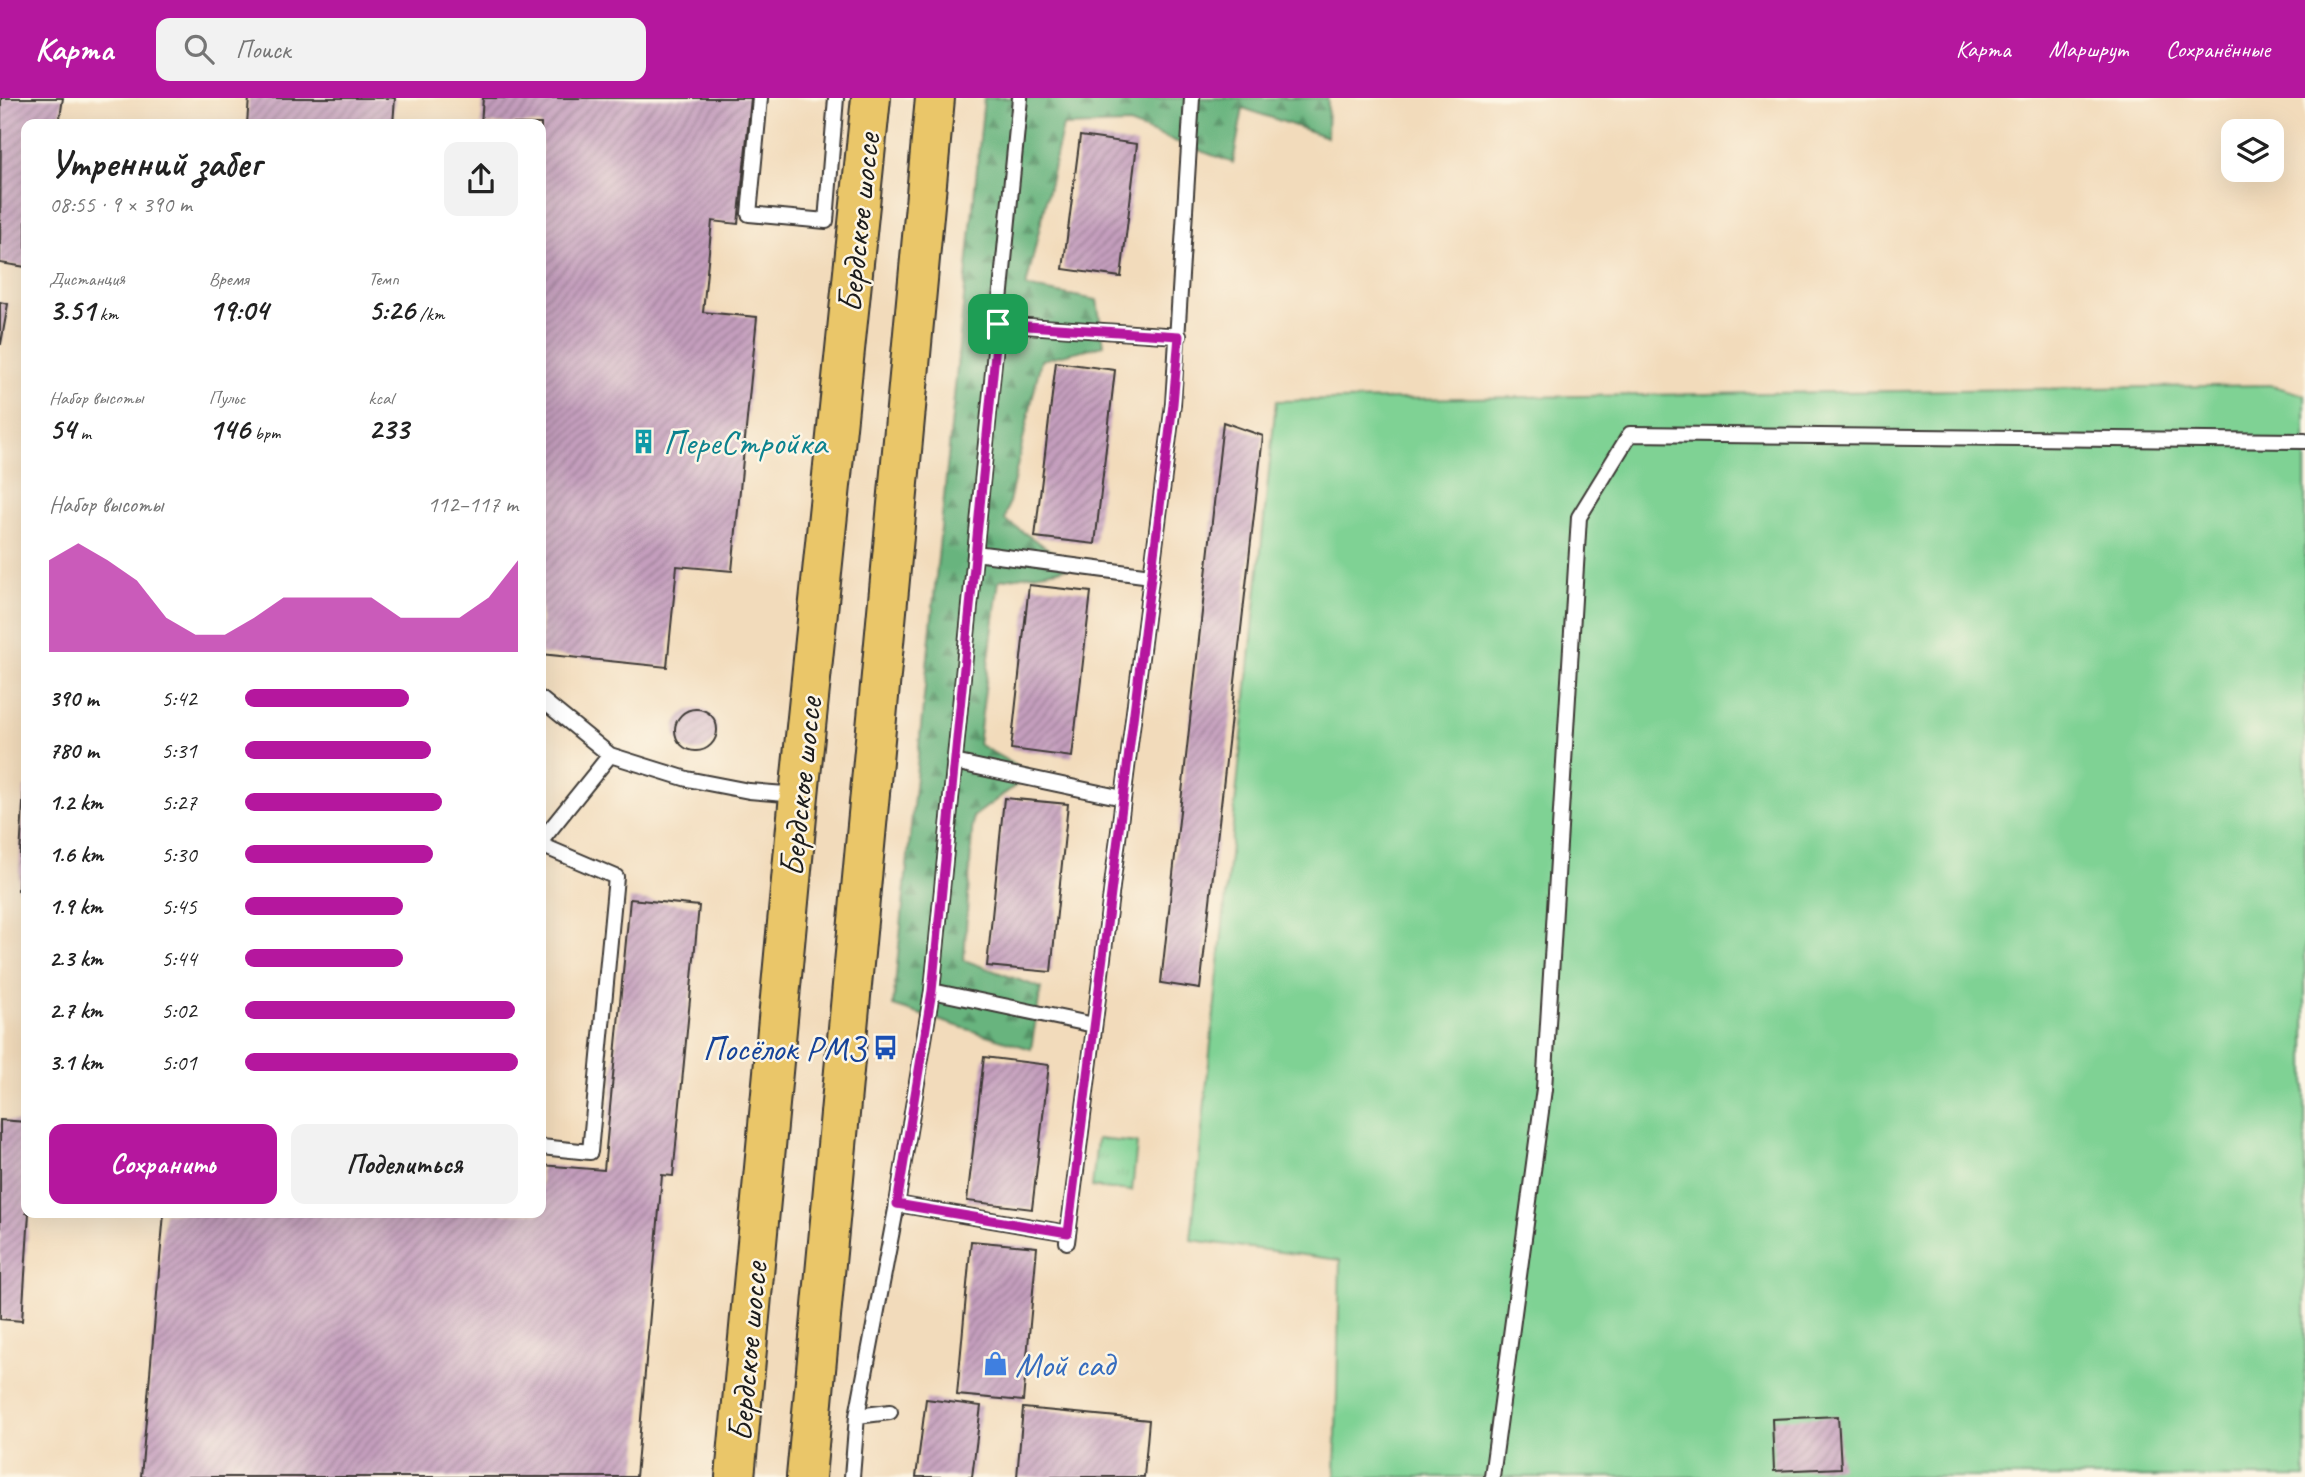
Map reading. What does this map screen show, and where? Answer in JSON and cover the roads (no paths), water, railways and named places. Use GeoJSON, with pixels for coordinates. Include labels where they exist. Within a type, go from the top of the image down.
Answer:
{"type":"FeatureCollection","features":[{"type":"Feature","properties":{"kind":"highway","name":"Бердское шоссе"},"geometry":{"type":"LineString","coordinates":[[735,1477],[799,795],[847,163],[871,98]]}},
{"type":"Feature","properties":{"kind":"highway","name":"Бердское шоссе"},"geometry":{"type":"LineString","coordinates":[[806,1477],[935,98]]}},
{"type":"Feature","properties":{"kind":"lane"},"geometry":{"type":"LineString","coordinates":[[760,98],[749,214],[825,221],[847,163],[836,98]]}},
{"type":"Feature","properties":{"kind":"lane"},"geometry":{"type":"LineString","coordinates":[[852,1477],[857,1416],[897,1204],[932,991],[1020,98]]}},
{"type":"Feature","properties":{"kind":"lane"},"geometry":{"type":"LineString","coordinates":[[897,1204],[1068,1237],[1173,404],[1192,98]]}},
{"type":"Feature","properties":{"kind":"lane"},"geometry":{"type":"LineString","coordinates":[[998,324],[1179,336]]}},
{"type":"Feature","properties":{"kind":"lane"},"geometry":{"type":"LineString","coordinates":[[1492,1477],[1544,1089],[1579,517],[1630,434],[2305,441]]}},
{"type":"Feature","properties":{"kind":"lane"},"geometry":{"type":"LineString","coordinates":[[975,553],[1151,576]]}},
{"type":"Feature","properties":{"kind":"lane"},"geometry":{"type":"LineString","coordinates":[[546,703],[610,755],[687,779],[748,790],[799,795]]}},
{"type":"Feature","properties":{"kind":"lane"},"geometry":{"type":"LineString","coordinates":[[546,837],[610,755]]}},
{"type":"Feature","properties":{"kind":"lane"},"geometry":{"type":"LineString","coordinates":[[954,762],[1123,797]]}},
{"type":"Feature","properties":{"kind":"lane"},"geometry":{"type":"LineString","coordinates":[[546,845],[616,877],[590,1152],[546,1148]]}},
{"type":"Feature","properties":{"kind":"lane"},"geometry":{"type":"LineString","coordinates":[[932,991],[1094,1026]]}},
{"type":"Feature","properties":{"kind":"lane"},"geometry":{"type":"LineString","coordinates":[[857,1416],[890,1412]]}},
{"type":"Feature","properties":{"kind":"place","name":"ПереСтройка"},"geometry":{"type":"Point","coordinates":[643,442]}},
{"type":"Feature","properties":{"kind":"place","name":"Посёлок РМЗ"},"geometry":{"type":"Point","coordinates":[886,1048]}},
{"type":"Feature","properties":{"kind":"place","name":"Мой сад"},"geometry":{"type":"Point","coordinates":[995,1364]}}]}
